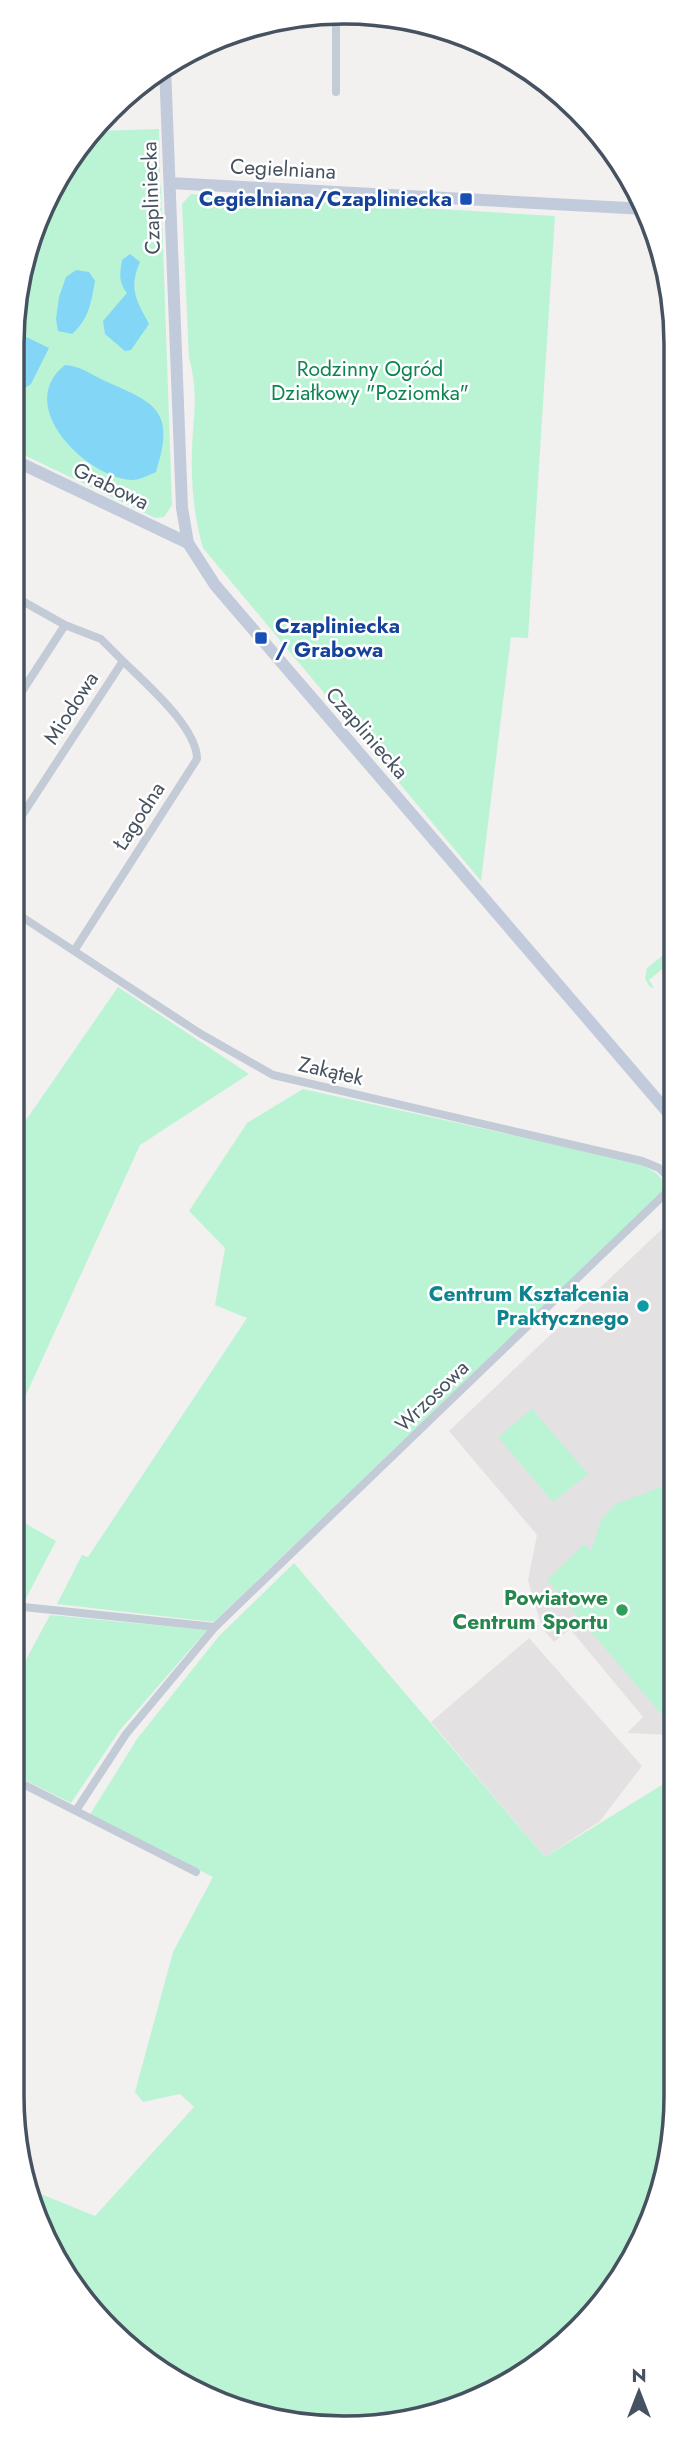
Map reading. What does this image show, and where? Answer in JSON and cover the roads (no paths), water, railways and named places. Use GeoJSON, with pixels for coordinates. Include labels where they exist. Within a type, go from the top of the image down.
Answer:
{"type":"FeatureCollection","features":[{"type":"Feature","properties":{"kind":"main road","name":"Czapliniecka"},"geometry":{"type":"LineString","coordinates":[[166,78],[182,509],[188,543],[201,568],[224,596],[664,1108]]}},
{"type":"Feature","properties":{"kind":"main road","name":"Cegielniana"},"geometry":{"type":"LineString","coordinates":[[170,183],[633,208]]}},
{"type":"Feature","properties":{"kind":"main road","name":"Grabowa"},"geometry":{"type":"LineString","coordinates":[[24,465],[188,543]]}},
{"type":"Feature","properties":{"kind":"street"},"geometry":{"type":"LineString","coordinates":[[336,24],[336,92]]}},
{"type":"Feature","properties":{"kind":"street"},"geometry":{"type":"LineString","coordinates":[[24,601],[65,625],[101,639],[123,661]]}},
{"type":"Feature","properties":{"kind":"street"},"geometry":{"type":"LineString","coordinates":[[24,688],[65,625]]}},
{"type":"Feature","properties":{"kind":"street","name":"Miodowa"},"geometry":{"type":"LineString","coordinates":[[24,812],[123,661],[163,702]]}},
{"type":"Feature","properties":{"kind":"street","name":"Łagodna"},"geometry":{"type":"LineString","coordinates":[[74,951],[197,759],[197,745],[163,702]]}},
{"type":"Feature","properties":{"kind":"street","name":"Zakątek"},"geometry":{"type":"LineString","coordinates":[[24,918],[201,1034],[273,1075],[642,1161],[664,1173]]}},
{"type":"Feature","properties":{"kind":"street","name":"Wrzosowa"},"geometry":{"type":"LineString","coordinates":[[77,1809],[126,1734],[215,1627],[664,1195]]}},
{"type":"Feature","properties":{"kind":"street"},"geometry":{"type":"LineString","coordinates":[[24,1607],[215,1627]]}},
{"type":"Feature","properties":{"kind":"street"},"geometry":{"type":"LineString","coordinates":[[24,1784],[196,1872]]}},
{"type":"Feature","properties":{"kind":"water"},"geometry":{"type":"Polygon","coordinates":[[[130,254],[140,262],[134,287],[149,324],[131,350],[125,351],[105,334],[103,321],[127,293],[120,273],[122,260],[130,254]]]}},
{"type":"Feature","properties":{"kind":"water"},"geometry":{"type":"Polygon","coordinates":[[[76,270],[89,272],[95,281],[86,316],[72,334],[58,331],[56,319],[59,297],[66,277],[76,270]]]}},
{"type":"Feature","properties":{"kind":"water"},"geometry":{"type":"Polygon","coordinates":[[[24,336],[49,348],[31,384],[24,388],[24,336]]]}},
{"type":"Feature","properties":{"kind":"water"},"geometry":{"type":"Polygon","coordinates":[[[65,365],[81,369],[137,396],[157,412],[162,422],[163,435],[156,472],[133,480],[112,475],[93,466],[61,436],[51,418],[47,399],[51,381],[65,365]]]}},
{"type":"Feature","properties":{"kind":"place","name":"Cegielniana/Czapliniecka"},"geometry":{"type":"Point","coordinates":[466,199]}},
{"type":"Feature","properties":{"kind":"place","name":"Czapliniecka / Grabowa"},"geometry":{"type":"Point","coordinates":[261,638]}},
{"type":"Feature","properties":{"kind":"place","name":"Centrum Kształcenia Praktycznego"},"geometry":{"type":"Point","coordinates":[643,1306]}},
{"type":"Feature","properties":{"kind":"place","name":"Powiatowe Centrum Sportu"},"geometry":{"type":"Point","coordinates":[622,1610]}},
{"type":"Feature","properties":{"kind":"park label","name":"Rodzinny Ogród Działkowy \"Poziomka\""},"geometry":{"type":"Point","coordinates":[370,381]}}]}
